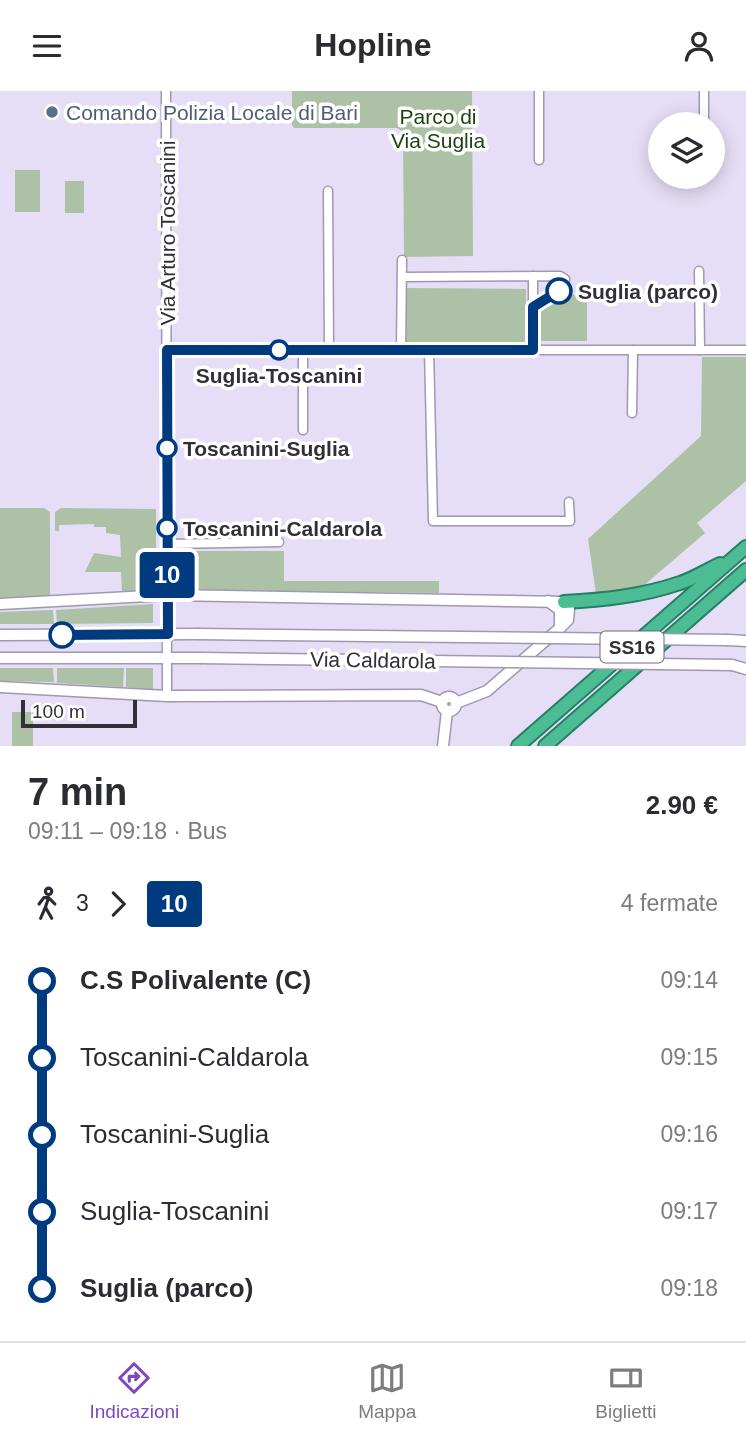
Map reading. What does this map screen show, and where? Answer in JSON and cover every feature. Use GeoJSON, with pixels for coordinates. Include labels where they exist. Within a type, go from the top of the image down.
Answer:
{"type":"FeatureCollection","features":[{"type":"Feature","properties":{"kind":"highway","name":"SS16"},"geometry":{"type":"LineString","coordinates":[[564,602],[606,600],[681,583],[741,552]]}},
{"type":"Feature","properties":{"kind":"highway","name":"SS16"},"geometry":{"type":"LineString","coordinates":[[518,746],[741,552]]}},
{"type":"Feature","properties":{"kind":"highway","name":"SS16"},"geometry":{"type":"LineString","coordinates":[[545,746],[746,570]]}},
{"type":"Feature","properties":{"kind":"highway"},"geometry":{"type":"LineString","coordinates":[[555,746],[565,738],[570,725]]}},
{"type":"Feature","properties":{"kind":"street","name":"Via Arturo Toscanini"},"geometry":{"type":"LineString","coordinates":[[166,91],[167,696]]}},
{"type":"Feature","properties":{"kind":"street"},"geometry":{"type":"LineString","coordinates":[[539,91],[540,160]]}},
{"type":"Feature","properties":{"kind":"street"},"geometry":{"type":"LineString","coordinates":[[704,91],[704,112]]}},
{"type":"Feature","properties":{"kind":"street"},"geometry":{"type":"LineString","coordinates":[[328,191],[329,350]]}},
{"type":"Feature","properties":{"kind":"street"},"geometry":{"type":"LineString","coordinates":[[401,350],[402,260]]}},
{"type":"Feature","properties":{"kind":"street"},"geometry":{"type":"LineString","coordinates":[[699,271],[700,350]]}},
{"type":"Feature","properties":{"kind":"street"},"geometry":{"type":"LineString","coordinates":[[533,276],[533,350]]}},
{"type":"Feature","properties":{"kind":"street"},"geometry":{"type":"LineString","coordinates":[[402,277],[561,276],[565,279],[565,284],[559,291],[533,307]]}},
{"type":"Feature","properties":{"kind":"street"},"geometry":{"type":"LineString","coordinates":[[429,349],[433,521],[570,521],[569,502]]}},
{"type":"Feature","properties":{"kind":"street"},"geometry":{"type":"LineString","coordinates":[[632,413],[633,349]]}},
{"type":"Feature","properties":{"kind":"street"},"geometry":{"type":"LineString","coordinates":[[167,350],[746,349]]}},
{"type":"Feature","properties":{"kind":"street"},"geometry":{"type":"LineString","coordinates":[[303,350],[303,430]]}},
{"type":"Feature","properties":{"kind":"street"},"geometry":{"type":"LineString","coordinates":[[167,544],[279,543]]}},
{"type":"Feature","properties":{"kind":"street"},"geometry":{"type":"LineString","coordinates":[[0,604],[167,595],[564,602],[569,609],[568,620],[560,628],[487,691],[456,703],[453,709],[444,706],[443,746]]}},
{"type":"Feature","properties":{"kind":"street"},"geometry":{"type":"LineString","coordinates":[[547,601],[560,610],[560,628]]}},
{"type":"Feature","properties":{"kind":"street","name":"Via Caldarola"},"geometry":{"type":"LineString","coordinates":[[0,635],[198,634],[746,641]]}},
{"type":"Feature","properties":{"kind":"street","name":"Via Caldarola"},"geometry":{"type":"LineString","coordinates":[[0,658],[200,658],[746,667]]}},
{"type":"Feature","properties":{"kind":"street","name":"Via Caldarola"},"geometry":{"type":"LineString","coordinates":[[0,687],[167,696],[421,695],[444,706]]}},
{"type":"Feature","properties":{"kind":"green space","name":"Parco di Via Suglia"},"geometry":{"type":"Polygon","coordinates":[[[292,91],[472,91],[473,256],[404,257],[403,132],[397,128],[294,128],[292,91]]]}},
{"type":"Feature","properties":{"kind":"green space"},"geometry":{"type":"Polygon","coordinates":[[[15,170],[40,170],[40,212],[15,212],[15,170]]]}},
{"type":"Feature","properties":{"kind":"green space"},"geometry":{"type":"Polygon","coordinates":[[[65,181],[84,181],[84,213],[65,213],[65,181]]]}},
{"type":"Feature","properties":{"kind":"green space"},"geometry":{"type":"Polygon","coordinates":[[[403,288],[526,289],[526,342],[405,342],[403,288]]]}},
{"type":"Feature","properties":{"kind":"green space"},"geometry":{"type":"Polygon","coordinates":[[[587,294],[587,341],[541,341],[541,311],[568,295],[587,294]]]}},
{"type":"Feature","properties":{"kind":"green space"},"geometry":{"type":"Polygon","coordinates":[[[702,357],[746,357],[746,481],[697,523],[705,533],[642,587],[596,594],[588,539],[701,436],[702,357]]]}},
{"type":"Feature","properties":{"kind":"green space"},"geometry":{"type":"Polygon","coordinates":[[[0,508],[44,508],[50,512],[50,597],[0,599],[0,508]]]}},
{"type":"Feature","properties":{"kind":"green space"},"geometry":{"type":"Polygon","coordinates":[[[61,508],[156,509],[156,590],[122,592],[121,572],[85,572],[94,553],[121,557],[120,535],[106,533],[106,527],[94,527],[94,524],[59,525],[59,531],[55,531],[55,512],[61,508]]]}},
{"type":"Feature","properties":{"kind":"green space"},"geometry":{"type":"Polygon","coordinates":[[[178,551],[284,551],[284,581],[439,581],[439,593],[187,590],[178,578],[178,551]]]}},
{"type":"Feature","properties":{"kind":"green space"},"geometry":{"type":"Polygon","coordinates":[[[153,604],[153,623],[57,624],[56,610],[153,604]]]}},
{"type":"Feature","properties":{"kind":"green space"},"geometry":{"type":"Polygon","coordinates":[[[53,610],[54,624],[0,624],[0,612],[53,610]]]}},
{"type":"Feature","properties":{"kind":"green space"},"geometry":{"type":"Polygon","coordinates":[[[0,668],[53,668],[54,682],[0,681],[0,668]]]}},
{"type":"Feature","properties":{"kind":"green space"},"geometry":{"type":"Polygon","coordinates":[[[57,668],[124,668],[123,687],[57,683],[57,668]]]}},
{"type":"Feature","properties":{"kind":"green space"},"geometry":{"type":"Polygon","coordinates":[[[126,668],[153,668],[153,690],[126,687],[126,668]]]}},
{"type":"Feature","properties":{"kind":"green space"},"geometry":{"type":"Polygon","coordinates":[[[12,712],[33,712],[33,746],[12,746],[12,712]]]}},
{"type":"Feature","properties":{"kind":"bus line","name":"10"},"geometry":{"type":"LineString","coordinates":[[62,635],[168,634],[167,350],[533,350],[533,307],[559,291]]}},
{"type":"Feature","properties":{"kind":"place","name":"Comando Polizia Locale di Bari"},"geometry":{"type":"Point","coordinates":[52,112]}},
{"type":"Feature","properties":{"kind":"place","name":"Suglia (parco)"},"geometry":{"type":"Point","coordinates":[559,291]}},
{"type":"Feature","properties":{"kind":"place","name":"Suglia-Toscanini"},"geometry":{"type":"Point","coordinates":[279,350]}},
{"type":"Feature","properties":{"kind":"place","name":"Toscanini-Suglia"},"geometry":{"type":"Point","coordinates":[167,448]}},
{"type":"Feature","properties":{"kind":"place","name":"Toscanini-Caldarola"},"geometry":{"type":"Point","coordinates":[167,528]}}]}
